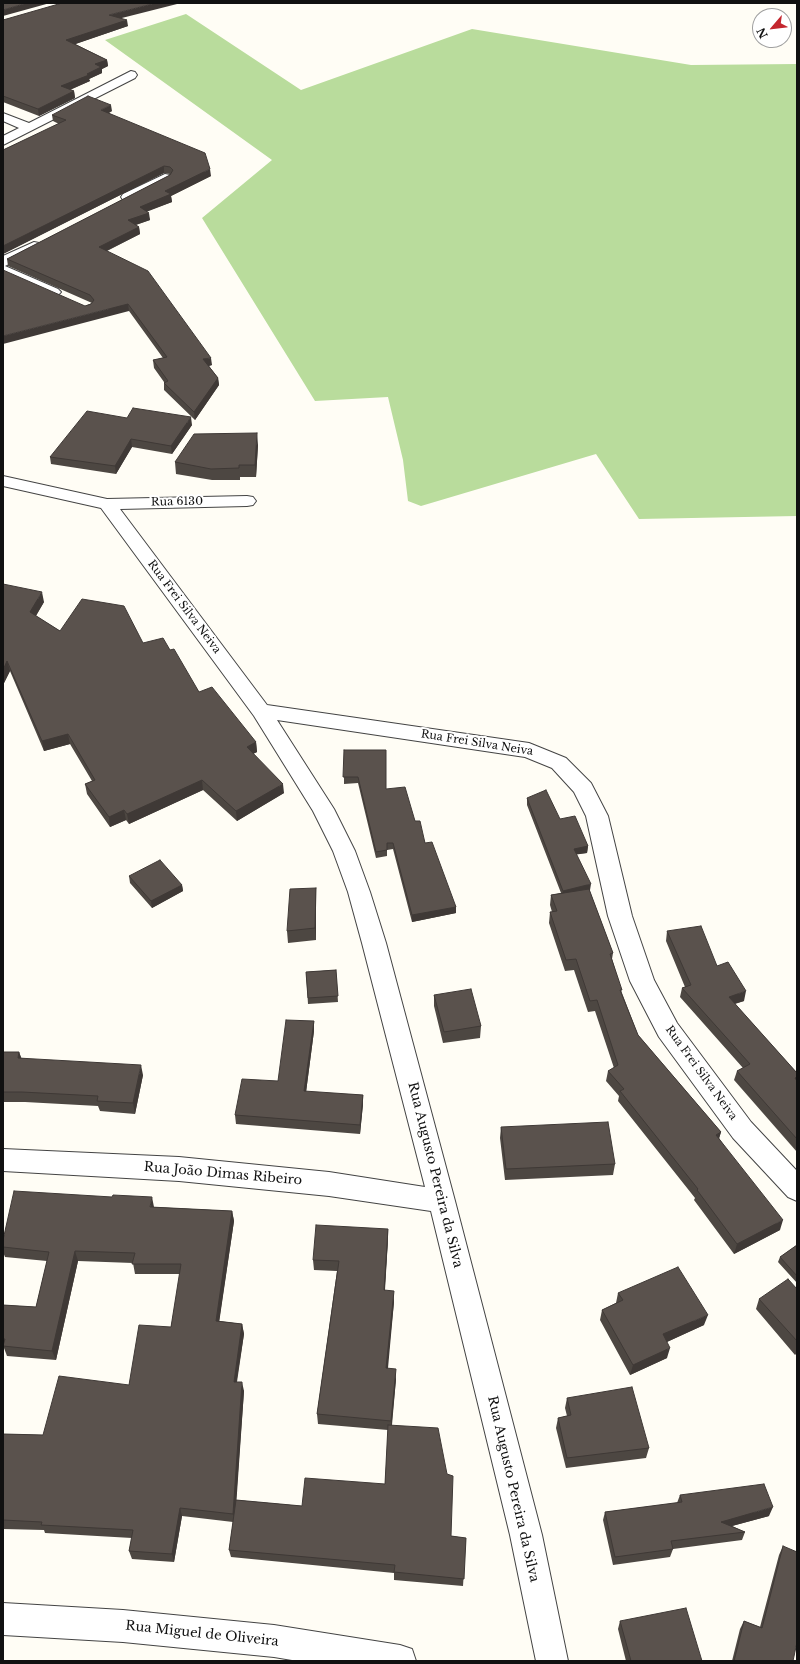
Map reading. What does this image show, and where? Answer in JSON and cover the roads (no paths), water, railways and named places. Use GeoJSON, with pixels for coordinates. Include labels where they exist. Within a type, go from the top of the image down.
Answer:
{"type":"FeatureCollection","features":[{"type":"Feature","properties":{"kind":"street"},"geometry":{"type":"LineString","coordinates":[[3,141],[131,75]]}},
{"type":"Feature","properties":{"kind":"street"},"geometry":{"type":"LineString","coordinates":[[3,117],[29,127]]}},
{"type":"Feature","properties":{"kind":"street"},"geometry":{"type":"LineString","coordinates":[[115,204],[165,178]]}},
{"type":"Feature","properties":{"kind":"street"},"geometry":{"type":"LineString","coordinates":[[3,262],[45,240]]}},
{"type":"Feature","properties":{"kind":"street"},"geometry":{"type":"LineString","coordinates":[[3,270],[65,298]]}},
{"type":"Feature","properties":{"kind":"street"},"geometry":{"type":"LineString","coordinates":[[3,481],[107,504]]}},
{"type":"Feature","properties":{"kind":"street","name":"Rua 6130"},"geometry":{"type":"LineString","coordinates":[[107,504],[247,501]]}},
{"type":"Feature","properties":{"kind":"street","name":"Rua Frei Silva Neiva"},"geometry":{"type":"LineString","coordinates":[[107,504],[261,711],[529,750],[559,763],[583,788],[597,816],[623,923],[642,981],[668,1030],[742,1130],[797,1189]]}},
{"type":"Feature","properties":{"kind":"street","name":"Rua Augusto Pereira da Silva"},"geometry":{"type":"LineString","coordinates":[[261,711],[323,808],[344,851],[360,892],[442,1201],[526,1535],[552,1661]]}},
{"type":"Feature","properties":{"kind":"street","name":"Rua João Dimas Ribeiro"},"geometry":{"type":"LineString","coordinates":[[3,1160],[179,1169],[329,1184],[442,1201]]}},
{"type":"Feature","properties":{"kind":"street","name":"Rua Miguel de Oliveira"},"geometry":{"type":"LineString","coordinates":[[3,1619],[123,1626],[267,1640],[400,1661]]}}]}
